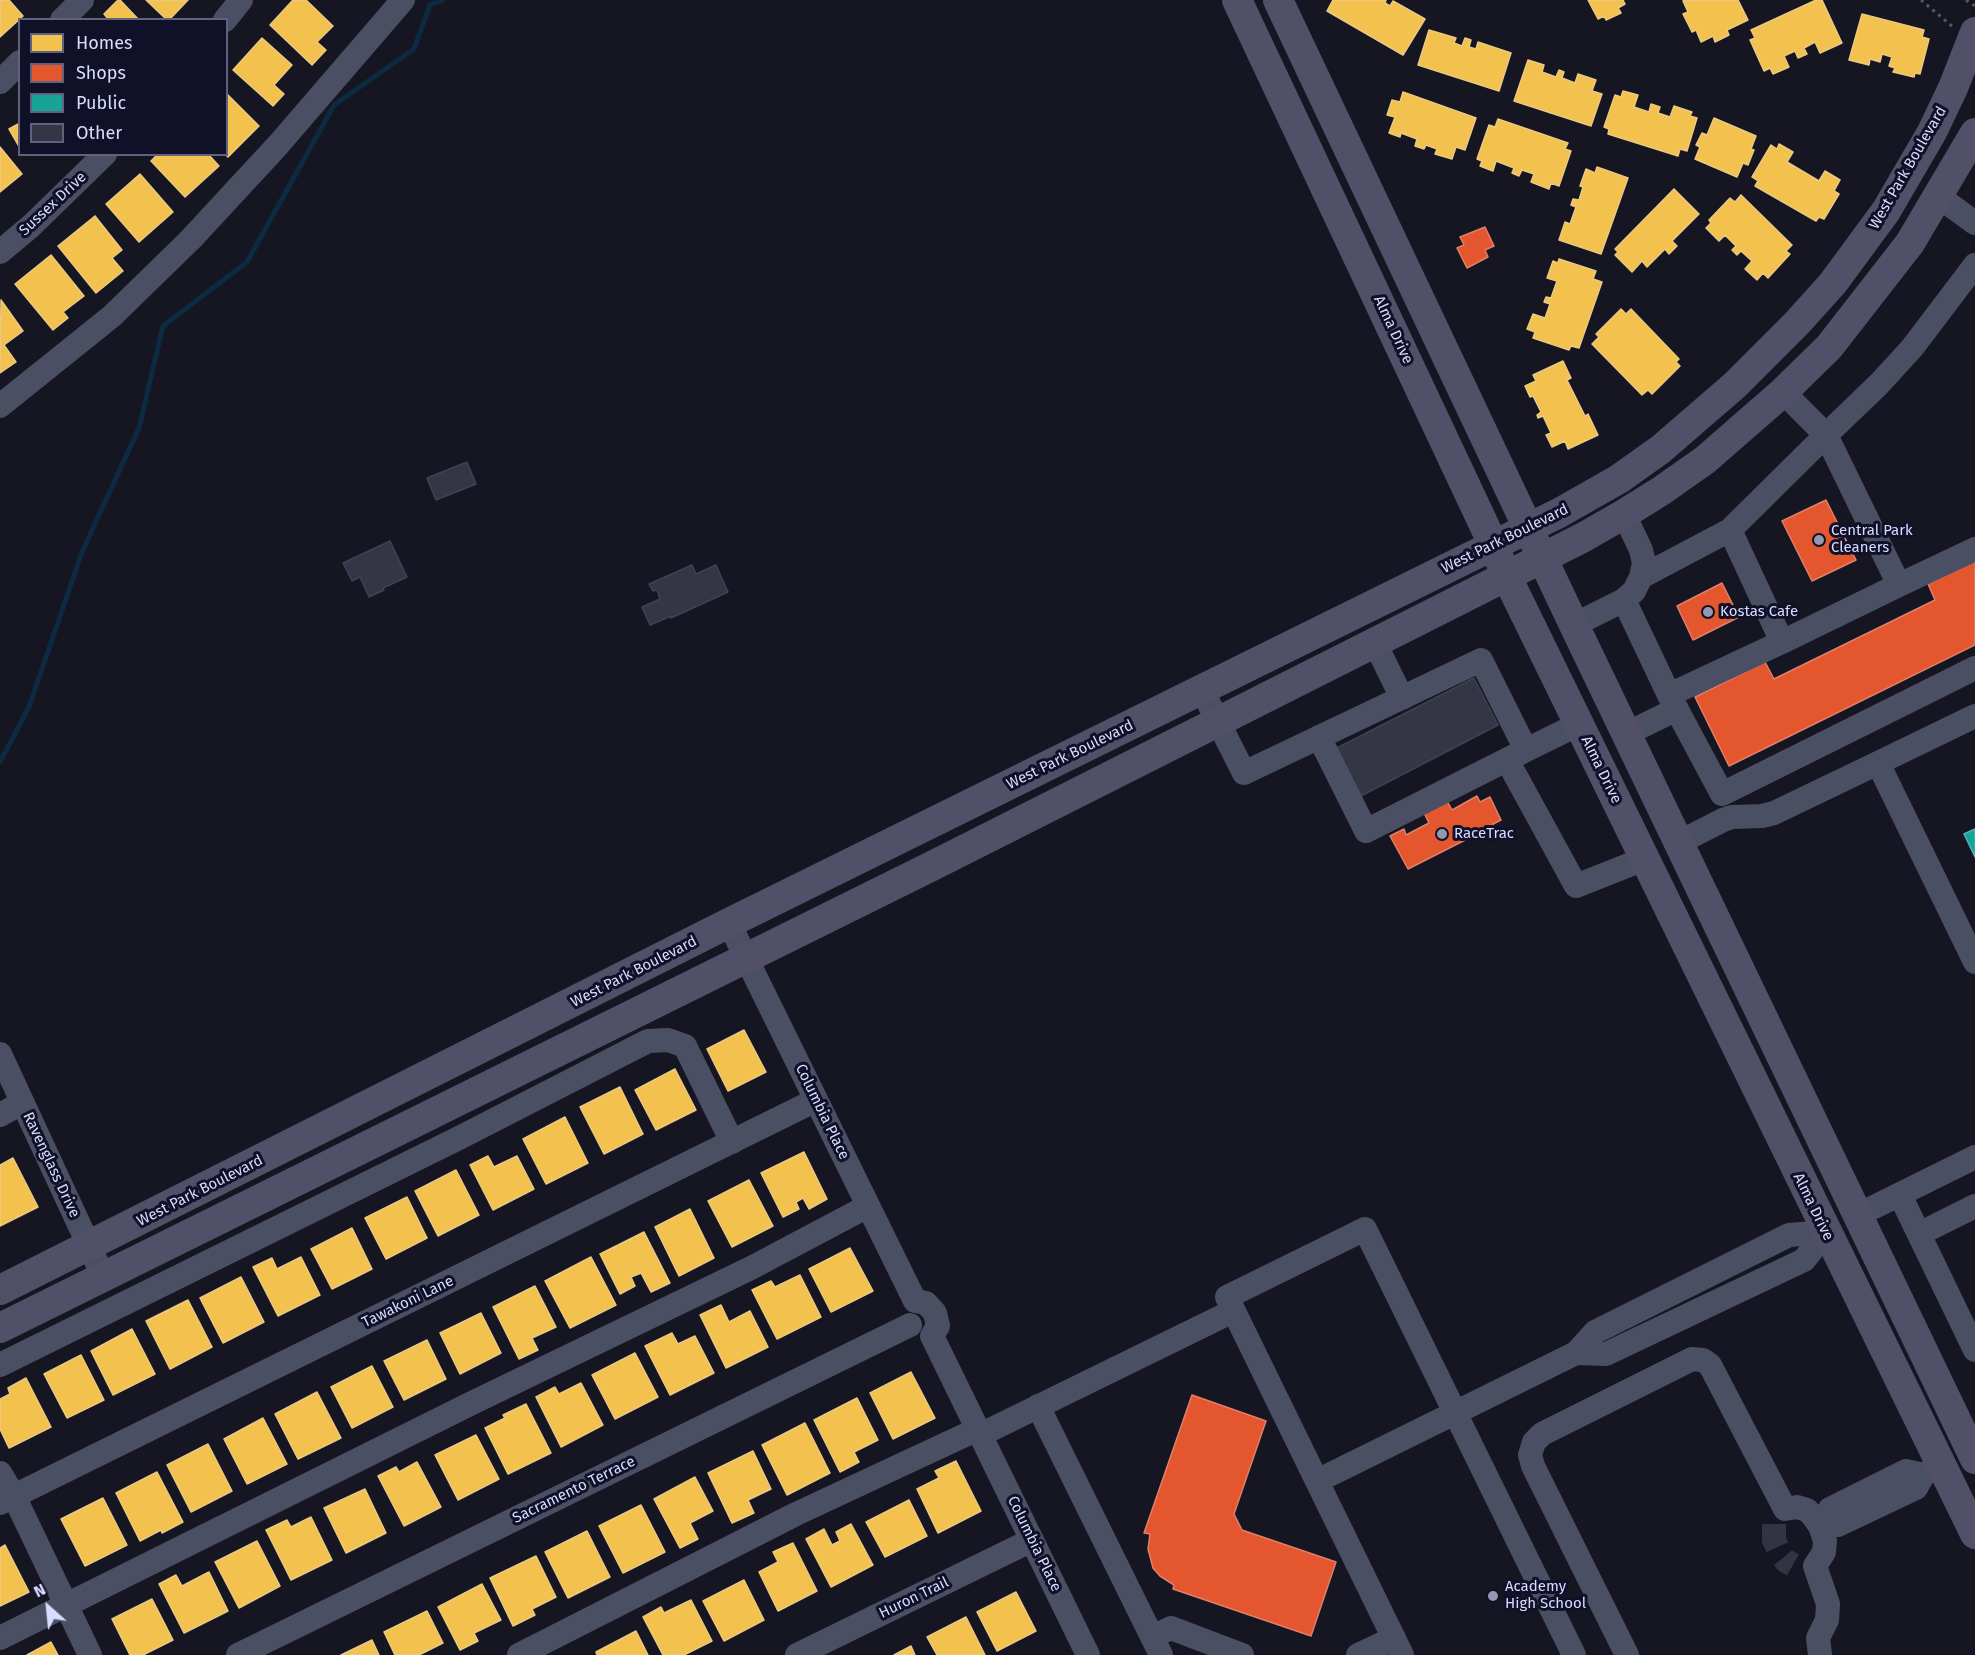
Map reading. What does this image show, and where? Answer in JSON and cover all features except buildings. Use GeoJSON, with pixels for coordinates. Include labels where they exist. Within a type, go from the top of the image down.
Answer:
{"type":"FeatureCollection","features":[{"type":"Feature","properties":{"kind":"main road","name":"Alma Drive"},"geometry":{"type":"LineString","coordinates":[[1238,0],[1506,576],[1826,1232],[1927,1476],[1975,1534]]}},
{"type":"Feature","properties":{"kind":"main road"},"geometry":{"type":"LineString","coordinates":[[1278,0],[1574,626],[1974,1453],[1927,1476]]}},
{"type":"Feature","properties":{"kind":"main road","name":"West Park Boulevard"},"geometry":{"type":"LineString","coordinates":[[0,1290],[729,923],[1559,513],[1599,490],[1661,449],[1735,385],[1833,283],[1886,211],[1932,132],[1953,88],[1971,26]]}},
{"type":"Feature","properties":{"kind":"main road"},"geometry":{"type":"LineString","coordinates":[[0,1328],[1218,722],[1543,558],[1624,514],[1705,460],[1783,392],[1830,346],[1910,243],[1975,133]]}},
{"type":"Feature","properties":{"kind":"main road"},"geometry":{"type":"LineString","coordinates":[[1323,182],[1356,165]]}},
{"type":"Feature","properties":{"kind":"main road"},"geometry":{"type":"LineString","coordinates":[[1908,174],[1938,196]]}},
{"type":"Feature","properties":{"kind":"main road"},"geometry":{"type":"LineString","coordinates":[[1644,860],[1678,843]]}},
{"type":"Feature","properties":{"kind":"main road"},"geometry":{"type":"LineString","coordinates":[[1826,1232],[1858,1215]]}},
{"type":"Feature","properties":{"kind":"street"},"geometry":{"type":"LineString","coordinates":[[64,18],[82,0]]}},
{"type":"Feature","properties":{"kind":"street"},"geometry":{"type":"LineString","coordinates":[[227,18],[241,0]]}},
{"type":"Feature","properties":{"kind":"street"},"geometry":{"type":"LineString","coordinates":[[0,406],[112,316],[191,239],[278,145],[403,0]]}},
{"type":"Feature","properties":{"kind":"street"},"geometry":{"type":"LineString","coordinates":[[0,82],[18,64]]}},
{"type":"Feature","properties":{"kind":"street","name":"Sussex Drive"},"geometry":{"type":"LineString","coordinates":[[0,252],[31,226],[103,156]]}},
{"type":"Feature","properties":{"kind":"street"},"geometry":{"type":"LineString","coordinates":[[1938,196],[1975,223]]}},
{"type":"Feature","properties":{"kind":"street"},"geometry":{"type":"LineString","coordinates":[[1641,577],[1730,530],[1879,384],[1912,348],[1975,265]]}},
{"type":"Feature","properties":{"kind":"street"},"geometry":{"type":"LineString","coordinates":[[1783,392],[1826,435],[1899,585]]}},
{"type":"Feature","properties":{"kind":"street"},"geometry":{"type":"LineString","coordinates":[[1574,626],[1624,600],[1634,591],[1641,577],[1644,562],[1641,550],[1624,514]]}},
{"type":"Feature","properties":{"kind":"street"},"geometry":{"type":"LineString","coordinates":[[1730,530],[1782,642]]}},
{"type":"Feature","properties":{"kind":"street"},"geometry":{"type":"LineString","coordinates":[[1626,734],[1673,702],[1782,642],[1975,549]]}},
{"type":"Feature","properties":{"kind":"street"},"geometry":{"type":"LineString","coordinates":[[1624,600],[1673,702],[1722,794],[1975,668]]}},
{"type":"Feature","properties":{"kind":"street"},"geometry":{"type":"LineString","coordinates":[[1375,643],[1402,698]]}},
{"type":"Feature","properties":{"kind":"street"},"geometry":{"type":"LineString","coordinates":[[1202,690],[1244,773],[1481,660],[1516,755],[1576,886],[1644,860]]}},
{"type":"Feature","properties":{"kind":"street"},"geometry":{"type":"LineString","coordinates":[[1678,843],[1723,820],[1774,813],[1975,716]]}},
{"type":"Feature","properties":{"kind":"street"},"geometry":{"type":"LineString","coordinates":[[1319,737],[1366,831],[1579,724]]}},
{"type":"Feature","properties":{"kind":"street"},"geometry":{"type":"LineString","coordinates":[[1878,763],[1975,962]]}},
{"type":"Feature","properties":{"kind":"street","name":"Columbia Place"},"geometry":{"type":"LineString","coordinates":[[729,923],[915,1301],[926,1304],[935,1313],[938,1326],[932,1336],[1032,1540],[1080,1652]]}},
{"type":"Feature","properties":{"kind":"street"},"geometry":{"type":"LineString","coordinates":[[0,1365],[459,1138],[648,1041],[668,1040],[685,1046],[732,1142]]}},
{"type":"Feature","properties":{"kind":"street","name":"Ravenglass Drive"},"geometry":{"type":"LineString","coordinates":[[0,1054],[104,1276]]}},
{"type":"Feature","properties":{"kind":"street","name":"Tawakoni Lane"},"geometry":{"type":"LineString","coordinates":[[7,1500],[816,1100]]}},
{"type":"Feature","properties":{"kind":"street"},"geometry":{"type":"LineString","coordinates":[[0,1114],[22,1103]]}},
{"type":"Feature","properties":{"kind":"street"},"geometry":{"type":"LineString","coordinates":[[1858,1215],[1975,1157]]}},
{"type":"Feature","properties":{"kind":"street"},"geometry":{"type":"LineString","coordinates":[[1900,1195],[1975,1350]]}},
{"type":"Feature","properties":{"kind":"street"},"geometry":{"type":"LineString","coordinates":[[0,1638],[472,1403],[741,1273],[868,1206]]}},
{"type":"Feature","properties":{"kind":"street"},"geometry":{"type":"LineString","coordinates":[[1919,1234],[1975,1206]]}},
{"type":"Feature","properties":{"kind":"street"},"geometry":{"type":"LineString","coordinates":[[1358,1655],[1398,1646],[1227,1297],[1365,1229],[1574,1655]]}},
{"type":"Feature","properties":{"kind":"street"},"geometry":{"type":"LineString","coordinates":[[1317,1481],[1576,1353],[1606,1354],[1804,1260],[1826,1232]]}},
{"type":"Feature","properties":{"kind":"street"},"geometry":{"type":"LineString","coordinates":[[915,1301],[909,1312],[910,1325],[920,1335],[932,1336]]}},
{"type":"Feature","properties":{"kind":"street"},"geometry":{"type":"LineString","coordinates":[[519,1655],[796,1514],[1038,1406],[1233,1311]]}},
{"type":"Feature","properties":{"kind":"street","name":"Sacramento Terrace"},"geometry":{"type":"LineString","coordinates":[[238,1655],[910,1325]]}},
{"type":"Feature","properties":{"kind":"street"},"geometry":{"type":"LineString","coordinates":[[1627,1655],[1533,1466],[1530,1455],[1534,1442],[1542,1434],[1692,1359],[1703,1360],[1710,1365],[1780,1517],[1797,1507],[1807,1510],[1823,1525]]}},
{"type":"Feature","properties":{"kind":"street"},"geometry":{"type":"LineString","coordinates":[[1038,1406],[1156,1646],[1171,1628],[1242,1655]]}},
{"type":"Feature","properties":{"kind":"street"},"geometry":{"type":"LineString","coordinates":[[1820,1655],[1818,1638],[1827,1620],[1828,1604],[1804,1565],[1824,1552],[1823,1525],[1830,1509],[1906,1471],[1927,1476]]}},
{"type":"Feature","properties":{"kind":"street"},"geometry":{"type":"LineString","coordinates":[[0,1473],[7,1500],[66,1605],[90,1655]]}},
{"type":"Feature","properties":{"kind":"street","name":"Huron Trail"},"geometry":{"type":"LineString","coordinates":[[796,1655],[1032,1540]]}},
{"type":"Feature","properties":{"kind":"path"},"geometry":{"type":"LineString","coordinates":[[1921,0],[1971,26]]}},
{"type":"Feature","properties":{"kind":"path"},"geometry":{"type":"LineString","coordinates":[[1966,0],[1971,26]]}},
{"type":"Feature","properties":{"kind":"waterway"},"geometry":{"type":"LineString","coordinates":[[0,762],[29,707],[82,552],[139,428],[163,326],[247,262],[334,105],[414,49],[430,5],[443,0]]}},
{"type":"Feature","properties":{"kind":"tunnel"},"geometry":{"type":"LineString","coordinates":[[1774,1524],[1774,1540],[1781,1555],[1793,1565]]}},
{"type":"Feature","properties":{"kind":"place","name":"Central Park Cleaners"},"geometry":{"type":"Point","coordinates":[1819,540]}},
{"type":"Feature","properties":{"kind":"place","name":"Kostas Cafe"},"geometry":{"type":"Point","coordinates":[1708,612]}},
{"type":"Feature","properties":{"kind":"place","name":"RaceTrac"},"geometry":{"type":"Point","coordinates":[1442,834]}},
{"type":"Feature","properties":{"kind":"place","name":"Academy High School"},"geometry":{"type":"Point","coordinates":[1493,1596]}}]}
